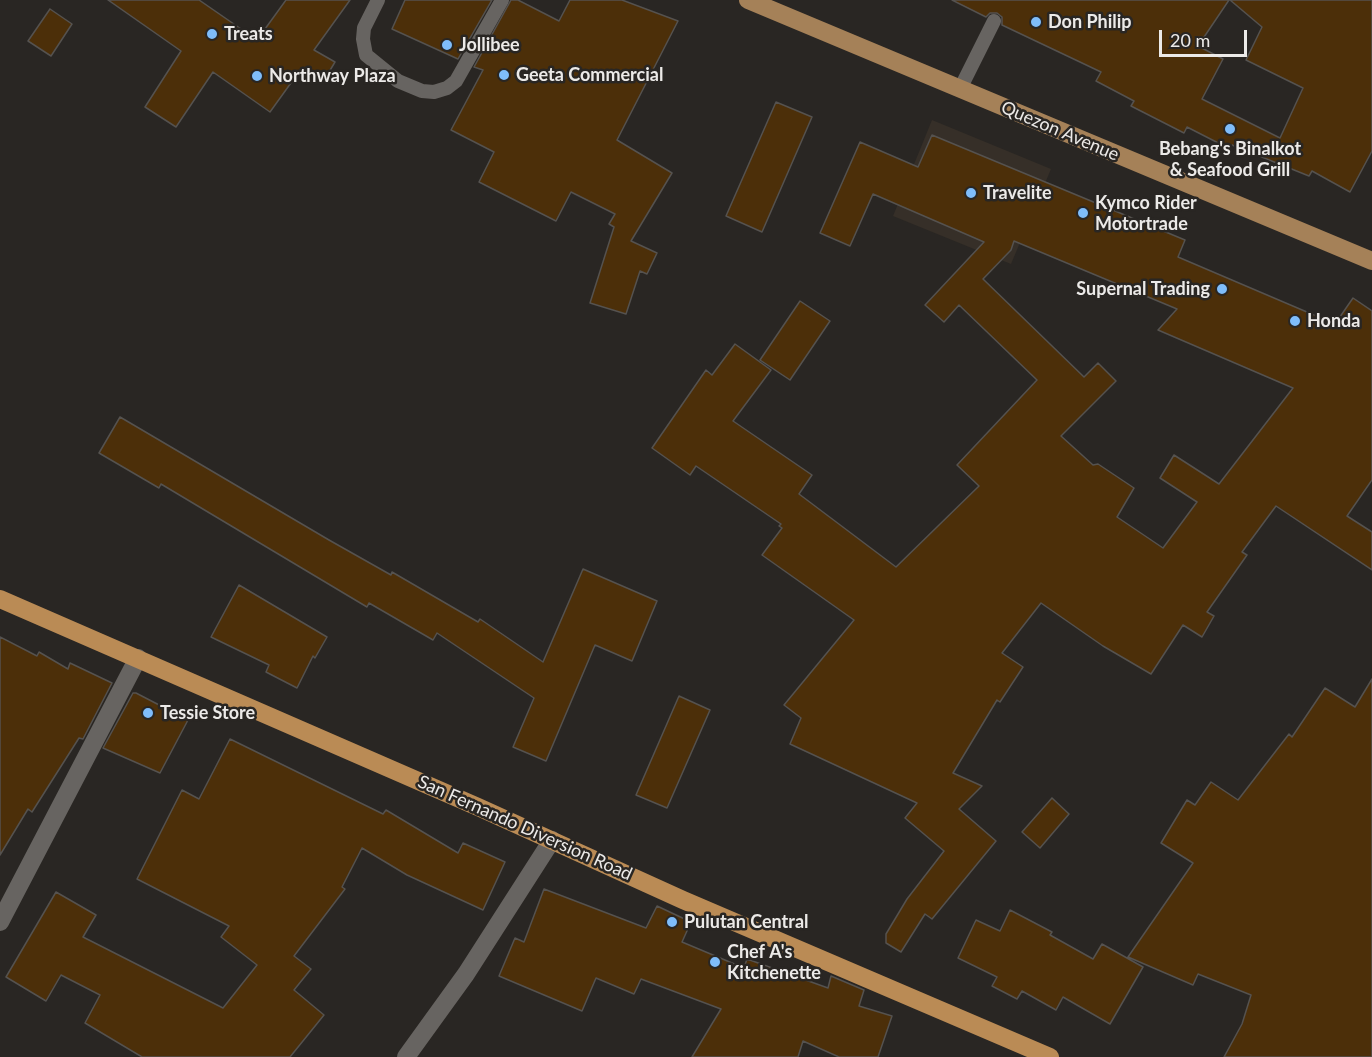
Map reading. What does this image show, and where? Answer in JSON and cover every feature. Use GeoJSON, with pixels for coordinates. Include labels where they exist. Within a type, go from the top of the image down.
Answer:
{"type":"FeatureCollection","features":[{"type":"Feature","properties":{"kind":"highway","name":"San Fernando Diversion Road"},"geometry":{"type":"LineString","coordinates":[[0,599],[552,840],[683,900],[1050,1057]]}},
{"type":"Feature","properties":{"kind":"main road","name":"Quezon Avenue"},"geometry":{"type":"LineString","coordinates":[[748,0],[1372,261]]}},
{"type":"Feature","properties":{"kind":"street"},"geometry":{"type":"LineString","coordinates":[[0,922],[138,658]]}},
{"type":"Feature","properties":{"kind":"street"},"geometry":{"type":"LineString","coordinates":[[406,1057],[466,974],[552,840]]}},
{"type":"Feature","properties":{"kind":"lane"},"geometry":{"type":"LineString","coordinates":[[378,0],[364,28],[363,39],[366,55],[398,81],[422,91],[434,92],[447,88],[456,81],[502,0]]}},
{"type":"Feature","properties":{"kind":"lane"},"geometry":{"type":"LineString","coordinates":[[960,89],[994,21]]}},
{"type":"Feature","properties":{"kind":"shaded area","name":"Travelite"},"geometry":{"type":"Polygon","coordinates":[[[932,120],[1051,169],[1011,264],[893,216],[932,120]]]}},
{"type":"Feature","properties":{"kind":"building","name":"Northway Plaza"},"geometry":{"type":"Polygon","coordinates":[[[108,0],[199,0],[257,40],[286,0],[350,0],[314,50],[335,62],[323,82],[301,69],[270,112],[213,72],[176,127],[145,107],[181,51],[108,0]]]}},
{"type":"Feature","properties":{"kind":"building","name":"Jollibee"},"geometry":{"type":"Polygon","coordinates":[[[405,0],[492,0],[458,59],[392,29],[405,0]]]}},
{"type":"Feature","properties":{"kind":"building"},"geometry":{"type":"Polygon","coordinates":[[[511,0],[518,0],[559,21],[570,0],[622,0],[678,21],[617,140],[672,173],[631,241],[657,253],[647,274],[640,271],[626,314],[590,303],[614,227],[609,224],[615,214],[571,192],[556,221],[479,182],[494,152],[451,130],[483,70],[474,67],[511,0]]]}},
{"type":"Feature","properties":{"kind":"building"},"geometry":{"type":"Polygon","coordinates":[[[952,0],[1229,0],[1198,46],[1223,59],[1202,99],[1280,138],[1303,88],[1246,60],[1262,27],[1230,0],[1372,0],[1372,151],[1350,192],[1312,171],[1309,176],[1232,145],[1230,149],[1187,127],[1184,133],[1131,106],[1134,101],[1096,81],[1101,72],[1002,25],[1002,17],[997,13],[990,13],[986,17],[952,0]]]}},
{"type":"Feature","properties":{"kind":"building"},"geometry":{"type":"Polygon","coordinates":[[[50,9],[72,24],[51,56],[28,41],[50,9]]]}},
{"type":"Feature","properties":{"kind":"building"},"geometry":{"type":"Polygon","coordinates":[[[776,102],[812,117],[762,232],[726,216],[776,102]]]}},
{"type":"Feature","properties":{"kind":"building"},"geometry":{"type":"Polygon","coordinates":[[[932,135],[1185,240],[1178,257],[1335,324],[1353,298],[1372,311],[1372,480],[1347,516],[1372,532],[1372,570],[1276,506],[1242,552],[1247,555],[1207,612],[1214,616],[1202,637],[1183,625],[1151,674],[1103,646],[1041,603],[1002,653],[1023,667],[1000,702],[997,700],[953,773],[982,786],[959,809],[996,841],[932,919],[925,914],[901,952],[886,943],[886,934],[907,899],[944,851],[905,818],[917,803],[790,744],[801,718],[784,705],[854,620],[762,555],[782,528],[779,526],[781,524],[696,466],[690,475],[652,448],[706,370],[712,375],[735,344],[771,370],[733,421],[812,475],[799,494],[896,567],[979,486],[957,465],[1037,380],[959,305],[944,322],[925,305],[984,242],[873,194],[850,246],[820,233],[860,142],[918,167],[932,135]],[[1014,241],[1011,250],[983,279],[1084,377],[1098,363],[1116,381],[1061,436],[1093,465],[1098,464],[1134,488],[1117,517],[1163,548],[1197,502],[1160,478],[1174,455],[1219,484],[1293,388],[1158,330],[1177,309],[1014,241]]]}},
{"type":"Feature","properties":{"kind":"building"},"geometry":{"type":"Polygon","coordinates":[[[800,301],[830,321],[790,380],[760,360],[800,301]]]}},
{"type":"Feature","properties":{"kind":"building"},"geometry":{"type":"Polygon","coordinates":[[[120,417],[391,575],[392,572],[478,622],[480,619],[543,662],[583,569],[657,601],[632,661],[595,645],[546,761],[513,747],[534,698],[437,633],[433,640],[369,603],[367,607],[161,484],[159,488],[99,453],[120,417]]]}},
{"type":"Feature","properties":{"kind":"building"},"geometry":{"type":"Polygon","coordinates":[[[239,585],[327,637],[315,658],[313,656],[297,688],[266,672],[269,665],[211,637],[239,585]]]}},
{"type":"Feature","properties":{"kind":"building"},"geometry":{"type":"Polygon","coordinates":[[[0,637],[37,656],[39,652],[68,669],[70,663],[112,683],[83,739],[79,738],[32,812],[28,809],[0,855],[0,637]]]}},
{"type":"Feature","properties":{"kind":"building"},"geometry":{"type":"Polygon","coordinates":[[[1372,679],[1372,1057],[1224,1057],[1242,1024],[1251,995],[1198,974],[1193,985],[1128,957],[1193,863],[1161,843],[1187,800],[1195,805],[1211,782],[1238,800],[1289,734],[1292,737],[1325,688],[1355,707],[1372,679]]]}},
{"type":"Feature","properties":{"kind":"building"},"geometry":{"type":"Polygon","coordinates":[[[133,693],[188,720],[160,773],[103,748],[133,693]]]}},
{"type":"Feature","properties":{"kind":"building"},"geometry":{"type":"Polygon","coordinates":[[[679,696],[710,710],[667,808],[636,795],[679,696]]]}},
{"type":"Feature","properties":{"kind":"building"},"geometry":{"type":"Polygon","coordinates":[[[230,739],[383,814],[386,810],[458,853],[463,843],[505,862],[483,910],[407,875],[362,848],[342,887],[345,889],[294,956],[311,969],[294,990],[324,1015],[290,1057],[142,1057],[85,1023],[100,995],[61,975],[46,1001],[6,977],[56,892],[96,915],[83,937],[223,1008],[257,965],[221,937],[229,926],[137,879],[182,790],[199,799],[230,739]]]}},
{"type":"Feature","properties":{"kind":"building"},"geometry":{"type":"Polygon","coordinates":[[[1052,798],[1069,814],[1040,848],[1022,832],[1052,798]]]}},
{"type":"Feature","properties":{"kind":"building"},"geometry":{"type":"Polygon","coordinates":[[[544,889],[646,928],[657,906],[691,922],[682,942],[744,968],[747,959],[828,988],[831,976],[864,990],[859,1006],[892,1016],[878,1057],[839,1057],[803,1041],[798,1057],[692,1057],[721,1009],[641,979],[634,994],[596,978],[582,1011],[499,976],[515,938],[524,942],[544,889]]]}},
{"type":"Feature","properties":{"kind":"building"},"geometry":{"type":"Polygon","coordinates":[[[1010,910],[1052,932],[1050,935],[1093,959],[1102,944],[1143,967],[1110,1024],[1063,997],[1056,1010],[1022,991],[1017,999],[992,986],[997,977],[958,958],[976,920],[1000,931],[1010,910]]]}},
{"type":"Feature","properties":{"kind":"place","name":"Don Philip"},"geometry":{"type":"Point","coordinates":[1036,22]}},
{"type":"Feature","properties":{"kind":"place","name":"Treats"},"geometry":{"type":"Point","coordinates":[212,34]}},
{"type":"Feature","properties":{"kind":"place","name":"Jollibee"},"geometry":{"type":"Point","coordinates":[447,45]}},
{"type":"Feature","properties":{"kind":"place","name":"Geeta Commercial"},"geometry":{"type":"Point","coordinates":[504,75]}},
{"type":"Feature","properties":{"kind":"place","name":"Northway Plaza"},"geometry":{"type":"Point","coordinates":[257,76]}},
{"type":"Feature","properties":{"kind":"place","name":"Bebang's Binalkot & Seafood Grill"},"geometry":{"type":"Point","coordinates":[1230,129]}},
{"type":"Feature","properties":{"kind":"place","name":"Travelite"},"geometry":{"type":"Point","coordinates":[971,193]}},
{"type":"Feature","properties":{"kind":"place","name":"Kymco Rider Motortrade"},"geometry":{"type":"Point","coordinates":[1083,213]}},
{"type":"Feature","properties":{"kind":"place","name":"Supernal Trading"},"geometry":{"type":"Point","coordinates":[1222,289]}},
{"type":"Feature","properties":{"kind":"place","name":"Honda"},"geometry":{"type":"Point","coordinates":[1295,321]}},
{"type":"Feature","properties":{"kind":"place","name":"Tessie Store"},"geometry":{"type":"Point","coordinates":[148,713]}},
{"type":"Feature","properties":{"kind":"place","name":"Pulutan Central"},"geometry":{"type":"Point","coordinates":[672,922]}},
{"type":"Feature","properties":{"kind":"place","name":"Chef A's Kitchenette"},"geometry":{"type":"Point","coordinates":[715,962]}}]}
